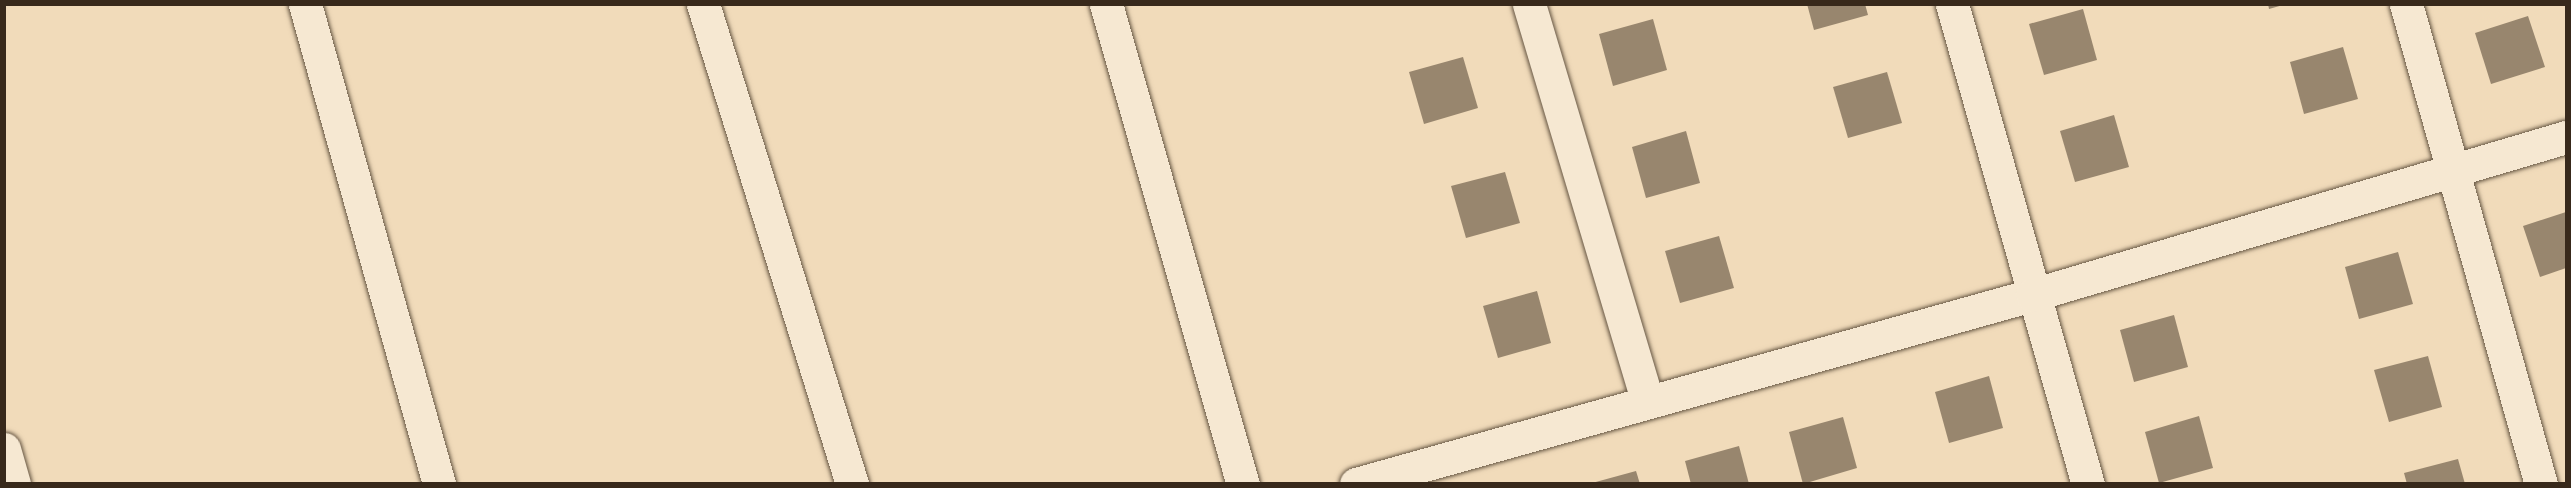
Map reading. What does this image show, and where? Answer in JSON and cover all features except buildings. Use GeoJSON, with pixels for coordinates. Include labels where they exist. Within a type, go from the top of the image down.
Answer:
{"type":"FeatureCollection","features":[{"type":"Feature","properties":{"kind":"street"},"geometry":{"type":"LineString","coordinates":[[305,4],[439,483]]}},
{"type":"Feature","properties":{"kind":"street"},"geometry":{"type":"LineString","coordinates":[[703,4],[852,483]]}},
{"type":"Feature","properties":{"kind":"street"},"geometry":{"type":"LineString","coordinates":[[1106,4],[1243,483]]}},
{"type":"Feature","properties":{"kind":"street"},"geometry":{"type":"LineString","coordinates":[[1530,4],[1647,401]]}},
{"type":"Feature","properties":{"kind":"street"},"geometry":{"type":"LineString","coordinates":[[1952,4],[2032,295],[2088,483]]}},
{"type":"Feature","properties":{"kind":"street"},"geometry":{"type":"LineString","coordinates":[[2406,4],[2541,483]]}},
{"type":"Feature","properties":{"kind":"street"},"geometry":{"type":"LineString","coordinates":[[1356,483],[2032,295],[2566,137]]}},
{"type":"Feature","properties":{"kind":"street"},"geometry":{"type":"LineString","coordinates":[[4,449],[14,483]]}}]}
